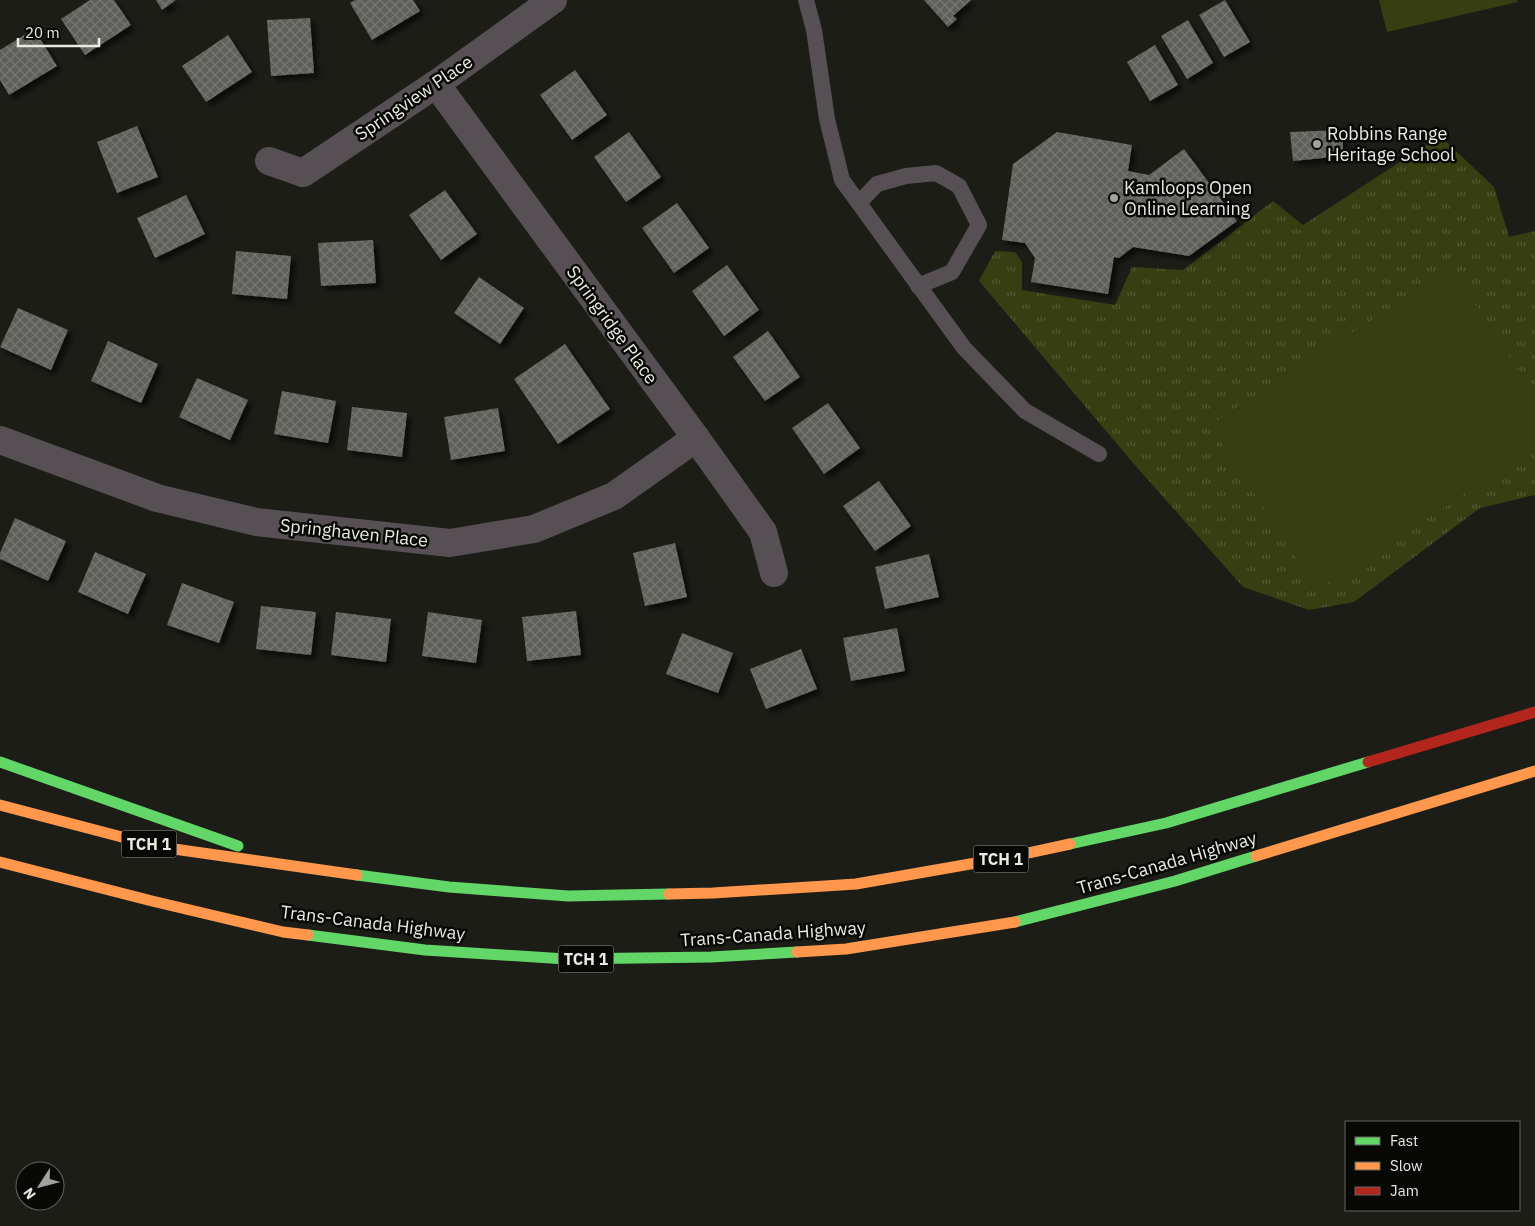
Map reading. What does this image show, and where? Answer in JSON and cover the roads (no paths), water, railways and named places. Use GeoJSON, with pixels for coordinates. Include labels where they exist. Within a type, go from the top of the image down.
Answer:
{"type":"FeatureCollection","features":[{"type":"Feature","properties":{"kind":"highway","name":"TCH 1"},"geometry":{"type":"LineString","coordinates":[[0,804],[18,811],[160,847],[301,868],[450,887],[568,896],[713,893],[856,884],[1010,857],[1166,823],[1535,712]]}},
{"type":"Feature","properties":{"kind":"highway"},"geometry":{"type":"LineString","coordinates":[[0,762],[301,868]]}},
{"type":"Feature","properties":{"kind":"highway","name":"Trans-Canada Highway"},"geometry":{"type":"LineString","coordinates":[[0,862],[152,901],[293,933],[426,950],[566,959],[721,957],[846,949],[1011,923],[1175,880],[1535,771]]}},
{"type":"Feature","properties":{"kind":"street","name":"Springview Place"},"geometry":{"type":"LineString","coordinates":[[269,161],[303,173],[436,84],[552,0]]}},
{"type":"Feature","properties":{"kind":"street","name":"Springridge Place"},"geometry":{"type":"LineString","coordinates":[[436,84],[763,532],[774,573]]}},
{"type":"Feature","properties":{"kind":"street","name":"Springhaven Place"},"geometry":{"type":"LineString","coordinates":[[0,440],[157,498],[256,522],[450,543],[534,529],[614,496],[696,438]]}},
{"type":"Feature","properties":{"kind":"lane"},"geometry":{"type":"LineString","coordinates":[[806,0],[814,30],[827,120],[842,180],[964,348],[1025,411],[1099,454]]}},
{"type":"Feature","properties":{"kind":"lane"},"geometry":{"type":"LineString","coordinates":[[859,203],[877,184],[906,176],[936,173],[959,186],[979,225],[952,272],[918,286]]}},
{"type":"Feature","properties":{"kind":"place","name":"Robbins Range Heritage School"},"geometry":{"type":"Point","coordinates":[1317,144]}},
{"type":"Feature","properties":{"kind":"place","name":"Kamloops Open Online Learning"},"geometry":{"type":"Point","coordinates":[1114,198]}}]}
